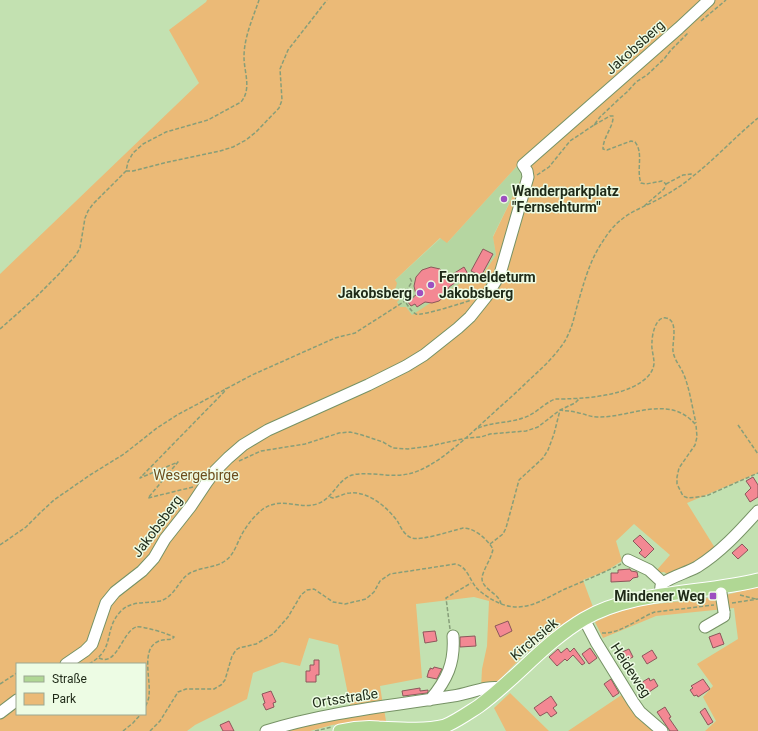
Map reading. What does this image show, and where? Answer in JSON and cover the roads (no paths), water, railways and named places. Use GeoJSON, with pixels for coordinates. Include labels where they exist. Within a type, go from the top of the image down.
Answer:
{"type":"FeatureCollection","features":[{"type":"Feature","properties":{"kind":"main road","name":"Kirchsiek"},"geometry":{"type":"LineString","coordinates":[[340,731],[363,728],[419,731],[445,726],[459,719],[490,698],[556,639],[587,625],[613,606],[660,596],[720,590],[758,580]]}},
{"type":"Feature","properties":{"kind":"street","name":"Jakobsberg"},"geometry":{"type":"LineString","coordinates":[[67,663],[85,651],[92,644],[106,604],[115,592],[142,571],[154,558],[165,539],[191,506],[207,482],[224,462],[243,445],[268,430],[368,385],[406,366],[424,355],[470,317],[486,297],[500,274],[528,178],[527,171],[523,165],[709,0]]}},
{"type":"Feature","properties":{"kind":"street"},"geometry":{"type":"LineString","coordinates":[[660,596],[661,586],[663,583],[695,568],[714,556],[735,537],[758,511]]}},
{"type":"Feature","properties":{"kind":"street"},"geometry":{"type":"LineString","coordinates":[[628,560],[649,570],[663,583]]}},
{"type":"Feature","properties":{"kind":"street"},"geometry":{"type":"LineString","coordinates":[[705,627],[724,616],[724,607],[720,590]]}},
{"type":"Feature","properties":{"kind":"street","name":"Heideweg"},"geometry":{"type":"LineString","coordinates":[[587,625],[640,712],[662,731]]}},
{"type":"Feature","properties":{"kind":"street"},"geometry":{"type":"LineString","coordinates":[[430,700],[448,674],[452,661],[453,636]]}},
{"type":"Feature","properties":{"kind":"street","name":"Ortsstraße"},"geometry":{"type":"LineString","coordinates":[[266,731],[312,718],[344,712],[467,694],[492,687],[501,688]]}},
{"type":"Feature","properties":{"kind":"street"},"geometry":{"type":"LineString","coordinates":[[0,713],[16,701]]}},
{"type":"Feature","properties":{"kind":"place","name":"Wanderparkplatz \"Fernsehturm\""},"geometry":{"type":"Point","coordinates":[504,199]}},
{"type":"Feature","properties":{"kind":"place","name":"Fernmeldeturm Jakobsberg"},"geometry":{"type":"Point","coordinates":[431,285]}},
{"type":"Feature","properties":{"kind":"place","name":"Jakobsberg"},"geometry":{"type":"Point","coordinates":[420,293]}},
{"type":"Feature","properties":{"kind":"place","name":"Mindener Weg"},"geometry":{"type":"Point","coordinates":[713,596]}},
{"type":"Feature","properties":{"kind":"park label","name":"Wesergebirge"},"geometry":{"type":"Point","coordinates":[196,475]}}]}
